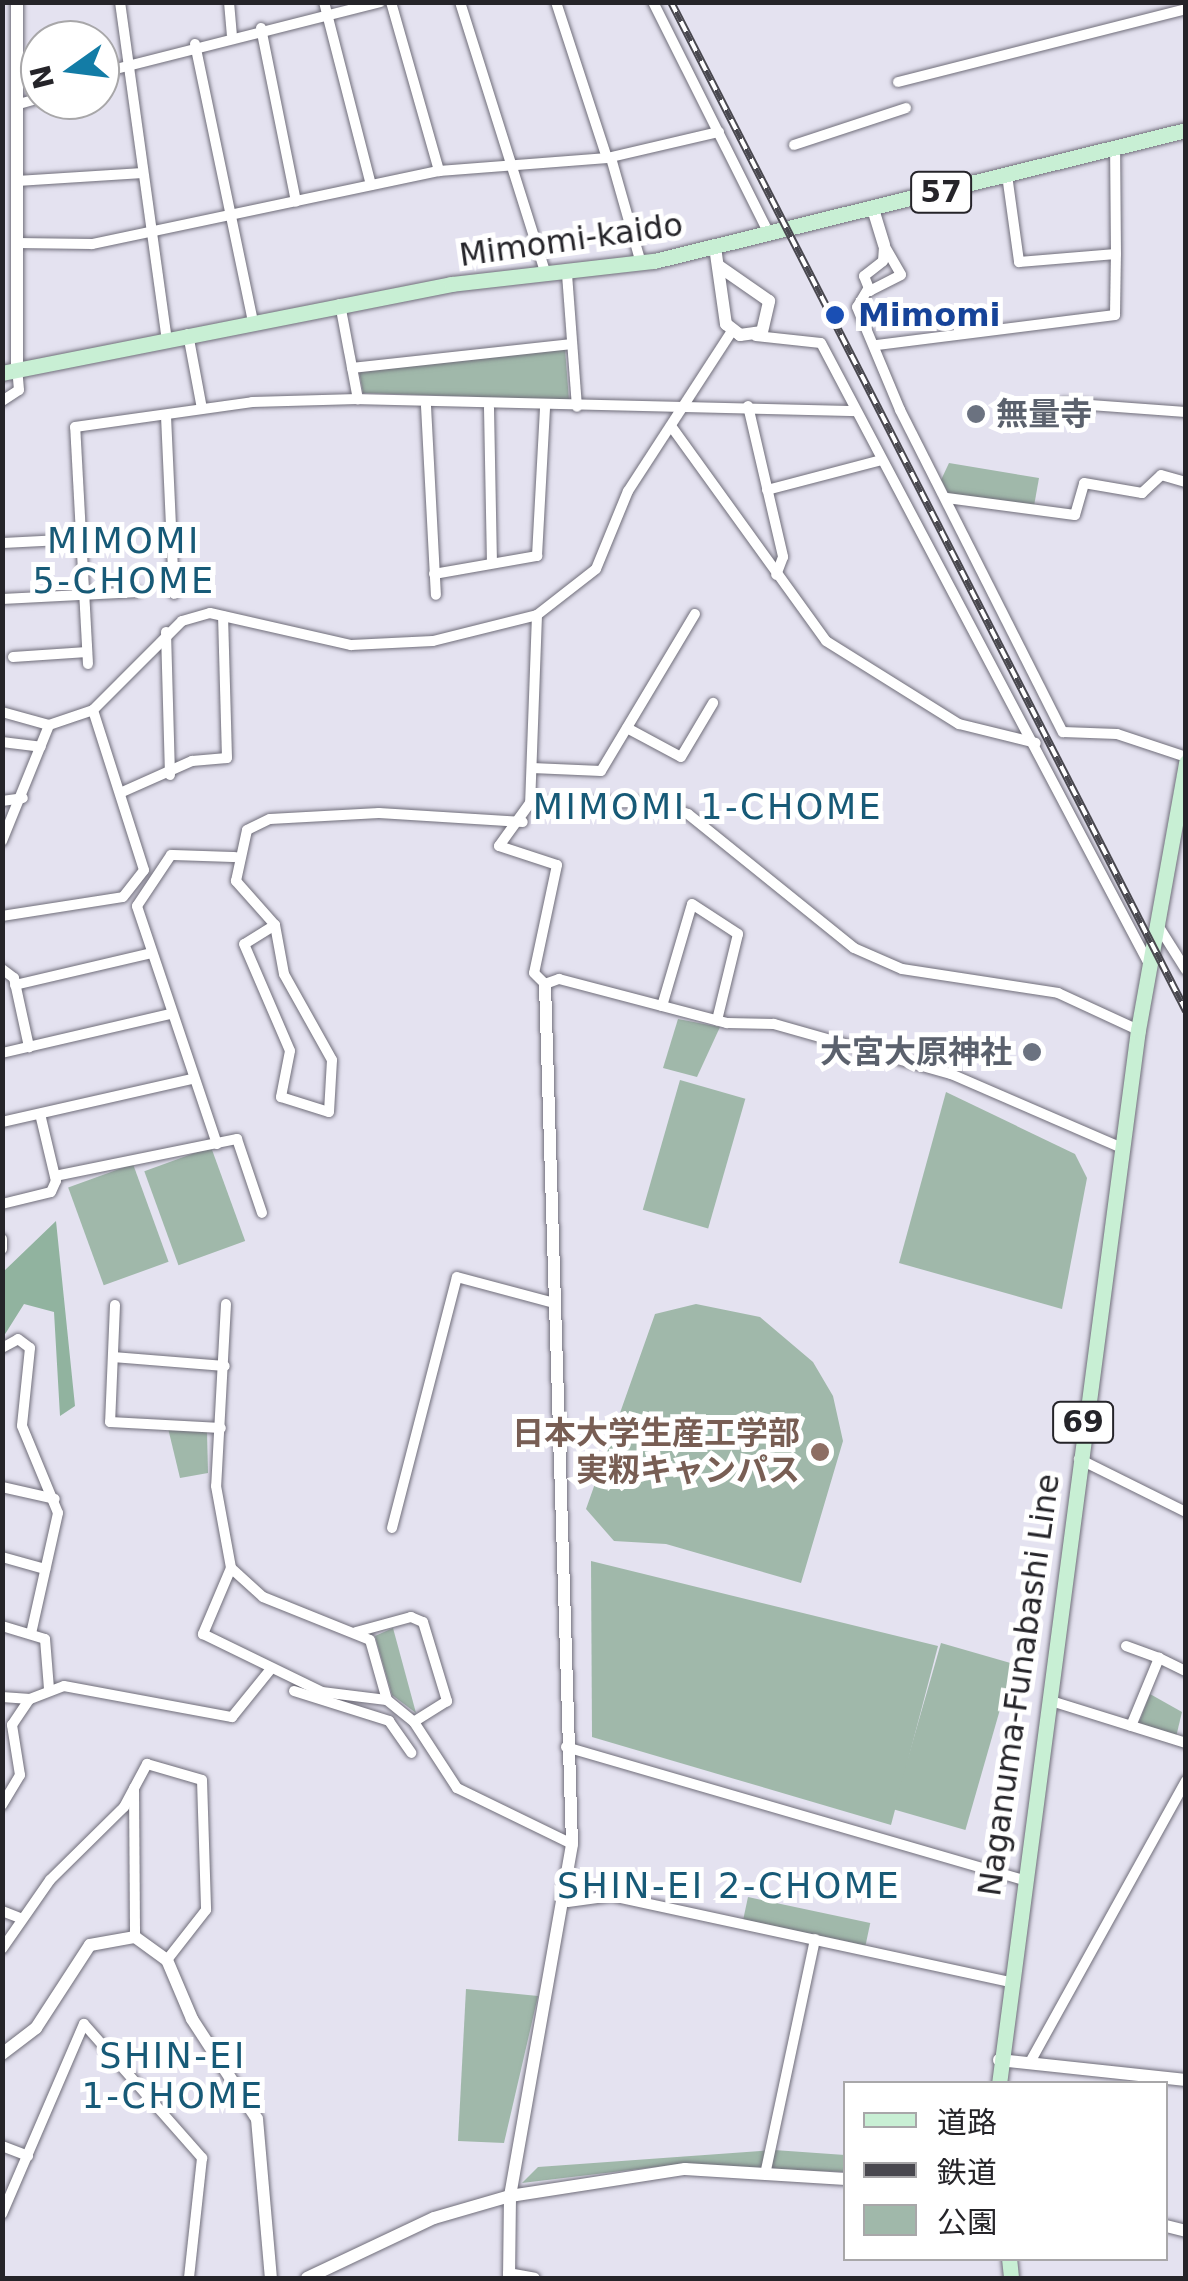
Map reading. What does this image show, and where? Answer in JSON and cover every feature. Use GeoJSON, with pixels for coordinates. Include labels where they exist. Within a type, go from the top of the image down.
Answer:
{"type":"FeatureCollection","features":[{"type":"Feature","properties":{"kind":"main road","name":"Mimomi-kaido"},"geometry":{"type":"LineString","coordinates":[[10,371],[340,304],[640,263],[1186,130]]}},
{"type":"Feature","properties":{"kind":"main road","name":"Naganuma-Funabashi Line"},"geometry":{"type":"LineString","coordinates":[[999,2081],[1019,1879],[1138,1030],[1156,921],[1180,828],[1186,760]]}},
{"type":"Feature","properties":{"kind":"street"},"geometry":{"type":"LineString","coordinates":[[2,401],[19,390],[10,371],[18,104],[14,9],[26,2]]}},
{"type":"Feature","properties":{"kind":"street"},"geometry":{"type":"LineString","coordinates":[[120,2],[167,339]]}},
{"type":"Feature","properties":{"kind":"street"},"geometry":{"type":"LineString","coordinates":[[229,2],[232,35]]}},
{"type":"Feature","properties":{"kind":"street"},"geometry":{"type":"LineString","coordinates":[[120,64],[325,8],[380,2]]}},
{"type":"Feature","properties":{"kind":"street"},"geometry":{"type":"LineString","coordinates":[[391,2],[438,171]]}},
{"type":"Feature","properties":{"kind":"street"},"geometry":{"type":"LineString","coordinates":[[460,2],[546,274]]}},
{"type":"Feature","properties":{"kind":"street"},"geometry":{"type":"LineString","coordinates":[[556,2],[640,263]]}},
{"type":"Feature","properties":{"kind":"street"},"geometry":{"type":"LineString","coordinates":[[653,2],[769,234]]}},
{"type":"Feature","properties":{"kind":"street"},"geometry":{"type":"LineString","coordinates":[[325,8],[371,185]]}},
{"type":"Feature","properties":{"kind":"street"},"geometry":{"type":"LineString","coordinates":[[898,82],[1186,9]]}},
{"type":"Feature","properties":{"kind":"street"},"geometry":{"type":"LineString","coordinates":[[261,28],[296,202]]}},
{"type":"Feature","properties":{"kind":"street"},"geometry":{"type":"LineString","coordinates":[[195,44],[253,322]]}},
{"type":"Feature","properties":{"kind":"street"},"geometry":{"type":"LineString","coordinates":[[794,144],[906,108]]}},
{"type":"Feature","properties":{"kind":"street"},"geometry":{"type":"LineString","coordinates":[[16,243],[92,244],[438,171],[609,158],[719,132]]}},
{"type":"Feature","properties":{"kind":"street"},"geometry":{"type":"LineString","coordinates":[[876,345],[1116,315],[1116,147]]}},
{"type":"Feature","properties":{"kind":"street"},"geometry":{"type":"LineString","coordinates":[[17,181],[143,173]]}},
{"type":"Feature","properties":{"kind":"street"},"geometry":{"type":"LineString","coordinates":[[1008,175],[1019,262],[1116,254]]}},
{"type":"Feature","properties":{"kind":"street"},"geometry":{"type":"LineString","coordinates":[[868,289],[894,286],[902,275],[884,245],[873,209]]}},
{"type":"Feature","properties":{"kind":"street"},"geometry":{"type":"LineString","coordinates":[[884,245],[882,261],[864,276],[868,289],[857,307],[1063,732],[1116,734],[1186,760]]}},
{"type":"Feature","properties":{"kind":"street"},"geometry":{"type":"LineString","coordinates":[[2,712],[49,725],[93,710],[119,694],[166,632],[223,616],[351,645],[433,641],[537,615],[596,569],[628,491],[732,331],[715,281],[720,266],[715,247]]}},
{"type":"Feature","properties":{"kind":"street"},"geometry":{"type":"LineString","coordinates":[[720,266],[769,301],[768,324],[754,336]]}},
{"type":"Feature","properties":{"kind":"street"},"geometry":{"type":"LineString","coordinates":[[568,274],[577,407]]}},
{"type":"Feature","properties":{"kind":"street"},"geometry":{"type":"LineString","coordinates":[[340,304],[358,398]]}},
{"type":"Feature","properties":{"kind":"street"},"geometry":{"type":"LineString","coordinates":[[732,331],[820,343],[1036,744],[1149,964]]}},
{"type":"Feature","properties":{"kind":"street"},"geometry":{"type":"LineString","coordinates":[[188,334],[202,409]]}},
{"type":"Feature","properties":{"kind":"street"},"geometry":{"type":"LineString","coordinates":[[352,368],[572,344]]}},
{"type":"Feature","properties":{"kind":"street"},"geometry":{"type":"LineString","coordinates":[[13,657],[88,658],[75,427],[202,409],[358,398],[489,408],[689,402],[855,411]]}},
{"type":"Feature","properties":{"kind":"street"},"geometry":{"type":"LineString","coordinates":[[1063,402],[1186,412]]}},
{"type":"Feature","properties":{"kind":"street"},"geometry":{"type":"LineString","coordinates":[[426,406],[436,595]]}},
{"type":"Feature","properties":{"kind":"street"},"geometry":{"type":"LineString","coordinates":[[748,406],[783,558],[776,575]]}},
{"type":"Feature","properties":{"kind":"street"},"geometry":{"type":"LineString","coordinates":[[489,408],[492,563]]}},
{"type":"Feature","properties":{"kind":"street"},"geometry":{"type":"LineString","coordinates":[[434,574],[492,563],[541,548],[546,408]]}},
{"type":"Feature","properties":{"kind":"street"},"geometry":{"type":"LineString","coordinates":[[166,416],[174,594]]}},
{"type":"Feature","properties":{"kind":"street"},"geometry":{"type":"LineString","coordinates":[[671,426],[826,641],[959,724],[1036,744]]}},
{"type":"Feature","properties":{"kind":"street"},"geometry":{"type":"LineString","coordinates":[[767,490],[881,460]]}},
{"type":"Feature","properties":{"kind":"street"},"geometry":{"type":"LineString","coordinates":[[947,498],[1075,515],[1084,482],[1142,494],[1161,474],[1186,482]]}},
{"type":"Feature","properties":{"kind":"street"},"geometry":{"type":"LineString","coordinates":[[2,543],[81,538]]}},
{"type":"Feature","properties":{"kind":"street"},"geometry":{"type":"LineString","coordinates":[[2,598],[138,592]]}},
{"type":"Feature","properties":{"kind":"street"},"geometry":{"type":"LineString","coordinates":[[532,768],[602,771],[696,614]]}},
{"type":"Feature","properties":{"kind":"street"},"geometry":{"type":"LineString","coordinates":[[535,2278],[508,2276],[510,2196],[568,1902],[572,1844],[545,984],[534,973],[557,866],[499,846],[524,822],[530,802],[537,615]]}},
{"type":"Feature","properties":{"kind":"street"},"geometry":{"type":"LineString","coordinates":[[120,793],[226,758],[223,616]]}},
{"type":"Feature","properties":{"kind":"street"},"geometry":{"type":"LineString","coordinates":[[166,632],[170,775]]}},
{"type":"Feature","properties":{"kind":"street"},"geometry":{"type":"LineString","coordinates":[[627,728],[680,758],[714,702]]}},
{"type":"Feature","properties":{"kind":"street"},"geometry":{"type":"LineString","coordinates":[[93,710],[144,865],[126,891]]}},
{"type":"Feature","properties":{"kind":"street"},"geometry":{"type":"LineString","coordinates":[[2,841],[24,798],[49,725]]}},
{"type":"Feature","properties":{"kind":"street"},"geometry":{"type":"LineString","coordinates":[[2,742],[41,747]]}},
{"type":"Feature","properties":{"kind":"street"},"geometry":{"type":"LineString","coordinates":[[2,801],[24,798]]}},
{"type":"Feature","properties":{"kind":"street"},"geometry":{"type":"LineString","coordinates":[[530,802],[653,802],[688,814],[854,948],[902,968],[1058,993],[1138,1030]]}},
{"type":"Feature","properties":{"kind":"street"},"geometry":{"type":"LineString","coordinates":[[275,925],[244,944],[290,1051],[281,1096],[329,1112],[332,1060],[284,974],[275,925],[236,881],[236,857],[248,830],[270,819],[379,813],[524,822]]}},
{"type":"Feature","properties":{"kind":"street"},"geometry":{"type":"LineString","coordinates":[[138,897],[171,855],[236,857]]}},
{"type":"Feature","properties":{"kind":"street"},"geometry":{"type":"LineString","coordinates":[[2,916],[126,891],[138,897]]}},
{"type":"Feature","properties":{"kind":"street"},"geometry":{"type":"LineString","coordinates":[[138,897],[170,1014],[216,1141]]}},
{"type":"Feature","properties":{"kind":"street"},"geometry":{"type":"LineString","coordinates":[[662,1006],[692,904],[738,934],[717,1020]]}},
{"type":"Feature","properties":{"kind":"street"},"geometry":{"type":"LineString","coordinates":[[1156,921],[1186,970]]}},
{"type":"Feature","properties":{"kind":"street"},"geometry":{"type":"LineString","coordinates":[[15,985],[151,954]]}},
{"type":"Feature","properties":{"kind":"street"},"geometry":{"type":"LineString","coordinates":[[2,969],[15,985],[30,1047]]}},
{"type":"Feature","properties":{"kind":"street"},"geometry":{"type":"LineString","coordinates":[[545,984],[558,979],[717,1020],[774,1024],[951,1074],[1122,1148]]}},
{"type":"Feature","properties":{"kind":"street"},"geometry":{"type":"LineString","coordinates":[[2,1053],[170,1014]]}},
{"type":"Feature","properties":{"kind":"street"},"geometry":{"type":"LineString","coordinates":[[2,1122],[192,1078]]}},
{"type":"Feature","properties":{"kind":"street"},"geometry":{"type":"LineString","coordinates":[[2,1204],[52,1192],[55,1176],[40,1114]]}},
{"type":"Feature","properties":{"kind":"street"},"geometry":{"type":"LineString","coordinates":[[55,1176],[238,1139],[262,1212]]}},
{"type":"Feature","properties":{"kind":"street"},"geometry":{"type":"LineString","coordinates":[[2,1240],[2,1249]]}},
{"type":"Feature","properties":{"kind":"street"},"geometry":{"type":"LineString","coordinates":[[392,1528],[457,1278],[554,1303]]}},
{"type":"Feature","properties":{"kind":"street"},"geometry":{"type":"LineString","coordinates":[[226,1304],[216,1486],[231,1568],[203,1634],[270,1670],[322,1692],[387,1700],[414,1722],[457,1788],[572,1844]]}},
{"type":"Feature","properties":{"kind":"street"},"geometry":{"type":"LineString","coordinates":[[116,1305],[114,1425],[159,1419],[221,1428]]}},
{"type":"Feature","properties":{"kind":"street"},"geometry":{"type":"LineString","coordinates":[[2,1348],[18,1339],[30,1348],[22,1426],[55,1499],[31,1634]]}},
{"type":"Feature","properties":{"kind":"street"},"geometry":{"type":"LineString","coordinates":[[113,1358],[225,1366]]}},
{"type":"Feature","properties":{"kind":"street"},"geometry":{"type":"LineString","coordinates":[[1078,1459],[1186,1512]]}},
{"type":"Feature","properties":{"kind":"street"},"geometry":{"type":"LineString","coordinates":[[2,1487],[55,1499]]}},
{"type":"Feature","properties":{"kind":"street"},"geometry":{"type":"LineString","coordinates":[[2,1558],[44,1568]]}},
{"type":"Feature","properties":{"kind":"street"},"geometry":{"type":"LineString","coordinates":[[231,1568],[263,1597],[370,1640],[387,1700]]}},
{"type":"Feature","properties":{"kind":"street"},"geometry":{"type":"LineString","coordinates":[[356,1632],[411,1617],[423,1622],[447,1701],[414,1722]]}},
{"type":"Feature","properties":{"kind":"street"},"geometry":{"type":"LineString","coordinates":[[2,1626],[31,1634],[50,1647],[50,1689]]}},
{"type":"Feature","properties":{"kind":"street"},"geometry":{"type":"LineString","coordinates":[[1126,1646],[1186,1671]]}},
{"type":"Feature","properties":{"kind":"street"},"geometry":{"type":"LineString","coordinates":[[1131,1726],[1159,1658]]}},
{"type":"Feature","properties":{"kind":"street"},"geometry":{"type":"LineString","coordinates":[[2,1805],[20,1775],[12,1725],[30,1699],[50,1689],[232,1717],[270,1670]]}},
{"type":"Feature","properties":{"kind":"street"},"geometry":{"type":"LineString","coordinates":[[294,1691],[389,1721],[411,1753]]}},
{"type":"Feature","properties":{"kind":"street"},"geometry":{"type":"LineString","coordinates":[[2,1697],[30,1699]]}},
{"type":"Feature","properties":{"kind":"street"},"geometry":{"type":"LineString","coordinates":[[1044,1699],[1186,1742]]}},
{"type":"Feature","properties":{"kind":"street"},"geometry":{"type":"LineString","coordinates":[[566,1748],[1019,1879]]}},
{"type":"Feature","properties":{"kind":"street"},"geometry":{"type":"LineString","coordinates":[[2,1949],[20,1918],[134,1788],[147,1764],[202,1780],[206,1910],[167,1960]]}},
{"type":"Feature","properties":{"kind":"street"},"geometry":{"type":"LineString","coordinates":[[1029,2064],[1186,1782]]}},
{"type":"Feature","properties":{"kind":"street"},"geometry":{"type":"LineString","coordinates":[[134,1788],[135,1938]]}},
{"type":"Feature","properties":{"kind":"street"},"geometry":{"type":"LineString","coordinates":[[568,1902],[612,1896],[1006,1981]]}},
{"type":"Feature","properties":{"kind":"street"},"geometry":{"type":"LineString","coordinates":[[2,1911],[20,1918]]}},
{"type":"Feature","properties":{"kind":"street"},"geometry":{"type":"LineString","coordinates":[[2,2054],[36,2028],[82,1952],[135,1938],[167,1960],[192,2019],[257,2119],[271,2278]]}},
{"type":"Feature","properties":{"kind":"street"},"geometry":{"type":"LineString","coordinates":[[766,2170],[816,1939]]}},
{"type":"Feature","properties":{"kind":"street"},"geometry":{"type":"LineString","coordinates":[[2,2214],[84,2024],[202,2158],[188,2278]]}},
{"type":"Feature","properties":{"kind":"street"},"geometry":{"type":"LineString","coordinates":[[999,2060],[1186,2080]]}},
{"type":"Feature","properties":{"kind":"street"},"geometry":{"type":"LineString","coordinates":[[2,2146],[28,2156]]}},
{"type":"Feature","properties":{"kind":"street"},"geometry":{"type":"LineString","coordinates":[[307,2278],[434,2218],[510,2196],[685,2169],[766,2170],[843,2179]]}},
{"type":"Feature","properties":{"kind":"green space"},"geometry":{"type":"Polygon","coordinates":[[[565,349],[569,400],[363,393],[359,371],[565,349]]]}},
{"type":"Feature","properties":{"kind":"green space"},"geometry":{"type":"Polygon","coordinates":[[[949,463],[1039,478],[1034,506],[949,495],[941,480],[949,463]]]}},
{"type":"Feature","properties":{"kind":"green space"},"geometry":{"type":"Polygon","coordinates":[[[678,1019],[720,1027],[697,1077],[663,1068],[678,1019]]]}},
{"type":"Feature","properties":{"kind":"green space"},"geometry":{"type":"Polygon","coordinates":[[[680,1080],[745,1099],[708,1229],[643,1210],[680,1080]]]}},
{"type":"Feature","properties":{"kind":"green space"},"geometry":{"type":"Polygon","coordinates":[[[946,1092],[1075,1154],[1087,1178],[1062,1309],[899,1263],[946,1092]]]}},
{"type":"Feature","properties":{"kind":"green space"},"geometry":{"type":"Polygon","coordinates":[[[211,1147],[245,1241],[178,1265],[144,1171],[211,1147]]]}},
{"type":"Feature","properties":{"kind":"green space"},"geometry":{"type":"Polygon","coordinates":[[[133,1164],[169,1262],[104,1285],[68,1188],[133,1164]]]}},
{"type":"Feature","properties":{"kind":"green space"},"geometry":{"type":"Polygon","coordinates":[[[56,1221],[75,1406],[60,1416],[54,1312],[24,1304],[2,1339],[3,1272],[56,1221]]]}},
{"type":"Feature","properties":{"kind":"green space"},"geometry":{"type":"Polygon","coordinates":[[[696,1304],[760,1317],[813,1362],[833,1396],[843,1441],[801,1583],[666,1544],[614,1541],[586,1509],[655,1314],[696,1304]]]}},
{"type":"Feature","properties":{"kind":"green space"},"geometry":{"type":"Polygon","coordinates":[[[167,1424],[207,1431],[208,1473],[180,1478],[167,1424]]]}},
{"type":"Feature","properties":{"kind":"green space"},"geometry":{"type":"Polygon","coordinates":[[[591,1561],[938,1646],[891,1825],[592,1737],[591,1561]]]}},
{"type":"Feature","properties":{"kind":"green space"},"geometry":{"type":"Polygon","coordinates":[[[393,1628],[416,1713],[392,1695],[375,1636],[393,1628]]]}},
{"type":"Feature","properties":{"kind":"green space"},"geometry":{"type":"Polygon","coordinates":[[[941,1643],[1013,1664],[965,1830],[893,1809],[941,1643]]]}},
{"type":"Feature","properties":{"kind":"green space"},"geometry":{"type":"Polygon","coordinates":[[[1150,1694],[1182,1712],[1176,1737],[1138,1725],[1150,1694]]]}},
{"type":"Feature","properties":{"kind":"green space"},"geometry":{"type":"Polygon","coordinates":[[[748,1897],[870,1923],[865,1945],[743,1919],[748,1897]]]}},
{"type":"Feature","properties":{"kind":"green space"},"geometry":{"type":"Polygon","coordinates":[[[466,1989],[538,1996],[504,2143],[458,2141],[466,1989]]]}},
{"type":"Feature","properties":{"kind":"green space"},"geometry":{"type":"Polygon","coordinates":[[[774,2150],[843,2155],[843,2172],[672,2165],[522,2183],[538,2167],[774,2150]]]}},
{"type":"Feature","properties":{"kind":"railway"},"geometry":{"type":"LineString","coordinates":[[671,2],[1186,1011]]}},
{"type":"Feature","properties":{"kind":"place","name":"Mimomi"},"geometry":{"type":"Point","coordinates":[835,315]}},
{"type":"Feature","properties":{"kind":"place","name":"無量寺"},"geometry":{"type":"Point","coordinates":[976,414]}},
{"type":"Feature","properties":{"kind":"place","name":"大宮大原神社"},"geometry":{"type":"Point","coordinates":[1032,1052]}},
{"type":"Feature","properties":{"kind":"place","name":"日本大学生産工学部 実籾キャンパス"},"geometry":{"type":"Point","coordinates":[820,1452]}},
{"type":"Feature","properties":{"kind":"district","name":"MIMOMI 5-CHOME"},"geometry":{"type":"Point","coordinates":[124,561]}},
{"type":"Feature","properties":{"kind":"district","name":"MIMOMI 1-CHOME"},"geometry":{"type":"Point","coordinates":[708,807]}},
{"type":"Feature","properties":{"kind":"district","name":"SHIN-EI 2-CHOME"},"geometry":{"type":"Point","coordinates":[729,1886]}},
{"type":"Feature","properties":{"kind":"district","name":"SHIN-EI 1-CHOME"},"geometry":{"type":"Point","coordinates":[173,2076]}}]}
